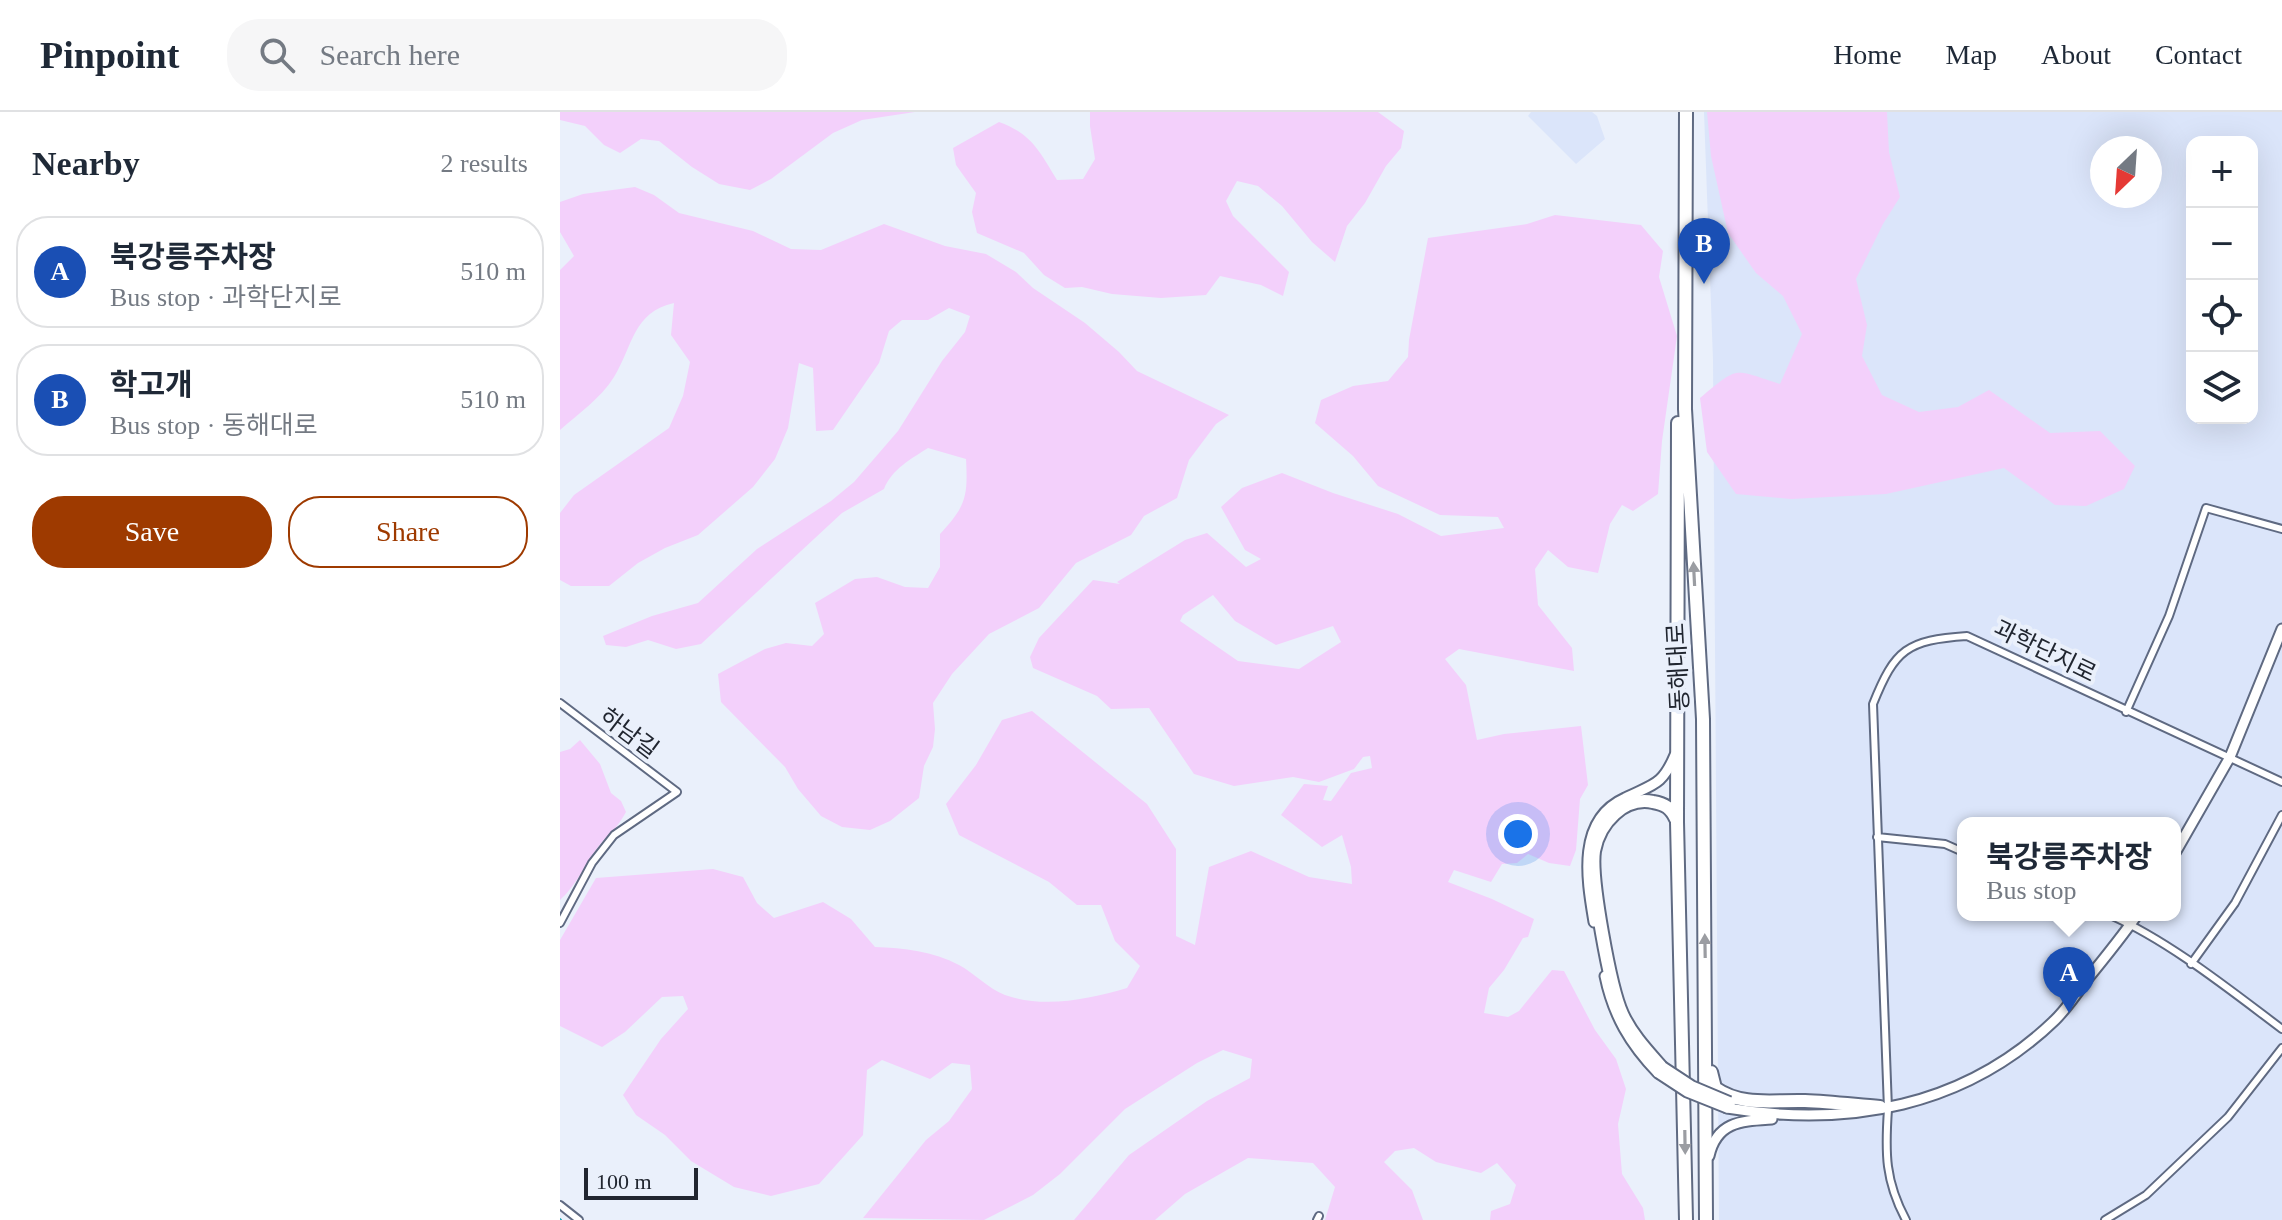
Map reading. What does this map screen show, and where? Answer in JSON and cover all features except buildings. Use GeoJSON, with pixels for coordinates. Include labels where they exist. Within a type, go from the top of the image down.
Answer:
{"type":"FeatureCollection","features":[{"type":"Feature","properties":{"kind":"highway","name":"동해대로"},"geometry":{"type":"LineString","coordinates":[[1678,112],[1677,822],[1686,1220]]}},
{"type":"Feature","properties":{"kind":"highway","name":"동해대로"},"geometry":{"type":"LineString","coordinates":[[1686,112],[1685,409],[1703,719],[1706,1219]]}},
{"type":"Feature","properties":{"kind":"highway"},"geometry":{"type":"LineString","coordinates":[[1677,822],[1672,810],[1662,803],[1643,800],[1627,804],[1604,827],[1594,851],[1594,883],[1610,973],[1621,1013],[1636,1037],[1660,1070],[1728,1105],[1883,1109]]}},
{"type":"Feature","properties":{"kind":"highway"},"geometry":{"type":"LineString","coordinates":[[1705,979],[1711,1076],[1715,1088],[1725,1095],[1750,1102],[1804,1101],[1883,1109]]}},
{"type":"Feature","properties":{"kind":"street"},"geometry":{"type":"LineString","coordinates":[[2126,712],[2169,616],[2206,508],[2282,529]]}},
{"type":"Feature","properties":{"kind":"street"},"geometry":{"type":"LineString","coordinates":[[2181,843],[2230,757],[2282,629]]}},
{"type":"Feature","properties":{"kind":"street","name":"과학단지로"},"geometry":{"type":"LineString","coordinates":[[1906,1220],[1893,1195],[1885,1156],[1873,704],[1885,673],[1901,652],[1931,638],[1967,636],[2282,782]]}},
{"type":"Feature","properties":{"kind":"street","name":"하남길"},"geometry":{"type":"LineString","coordinates":[[560,703],[677,792],[614,835],[592,863],[560,923]]}},
{"type":"Feature","properties":{"kind":"street"},"geometry":{"type":"LineString","coordinates":[[1660,1070],[1639,1053],[1623,1029],[1610,1000],[1589,890],[1588,848],[1598,821],[1609,808],[1622,798],[1661,781],[1678,749]]}},
{"type":"Feature","properties":{"kind":"street"},"geometry":{"type":"LineString","coordinates":[[2191,964],[2235,903],[2282,815]]}},
{"type":"Feature","properties":{"kind":"street"},"geometry":{"type":"LineString","coordinates":[[1877,837],[1945,844],[1957,849]]}},
{"type":"Feature","properties":{"kind":"street"},"geometry":{"type":"LineString","coordinates":[[2124,921],[2282,1029]]}},
{"type":"Feature","properties":{"kind":"street"},"geometry":{"type":"LineString","coordinates":[[1706,1219],[1708,1160],[1713,1142],[1724,1129],[1746,1121],[1824,1119],[1883,1109],[1935,1096],[1966,1083],[2028,1044],[2057,1018],[2133,921]]}},
{"type":"Feature","properties":{"kind":"street"},"geometry":{"type":"LineString","coordinates":[[2105,1220],[2146,1195],[2218,1127],[2282,1048]]}},
{"type":"Feature","properties":{"kind":"street"},"geometry":{"type":"LineString","coordinates":[[560,1205],[579,1220]]}},
{"type":"Feature","properties":{"kind":"shaded area"},"geometry":{"type":"Polygon","coordinates":[[[560,112],[915,112],[862,120],[833,133],[771,179],[750,190],[719,184],[659,141],[641,139],[620,153],[604,145],[585,126],[560,120],[560,112]]]}},
{"type":"Feature","properties":{"kind":"shaded area"},"geometry":{"type":"Polygon","coordinates":[[[1090,112],[1378,112],[1404,131],[1401,148],[1347,226],[1335,262],[1312,242],[1282,206],[1258,186],[1237,181],[1226,201],[1233,216],[1289,272],[1283,296],[1261,285],[1220,276],[1206,295],[1161,298],[1112,294],[1082,287],[1065,288],[1044,275],[1024,253],[977,233],[972,212],[976,193],[956,165],[953,148],[999,122],[1027,138],[1057,180],[1083,179],[1095,159],[1090,112]]]}},
{"type":"Feature","properties":{"kind":"shaded area"},"geometry":{"type":"Polygon","coordinates":[[[1531,112],[1592,112],[1597,116],[1605,139],[1576,164],[1528,116],[1531,112]]]}},
{"type":"Feature","properties":{"kind":"shaded area"},"geometry":{"type":"Polygon","coordinates":[[[1704,112],[2282,112],[2282,1220],[1719,1220],[1713,360],[1704,112]]]}},
{"type":"Feature","properties":{"kind":"shaded area"},"geometry":{"type":"Polygon","coordinates":[[[1707,112],[1887,112],[1889,152],[1900,197],[1856,279],[1867,325],[1862,356],[1882,395],[1919,412],[1958,407],[1989,390],[2050,433],[2100,431],[2135,466],[2124,489],[2086,506],[2055,505],[2004,468],[1886,494],[1791,499],[1736,494],[1707,452],[1700,398],[1737,373],[1780,384],[1802,334],[1783,296],[1756,273],[1728,233],[1711,156],[1707,112]]]}},
{"type":"Feature","properties":{"kind":"shaded area"},"geometry":{"type":"Polygon","coordinates":[[[635,187],[654,195],[679,213],[753,231],[791,249],[821,250],[884,224],[945,246],[986,254],[1085,323],[1137,371],[1229,415],[1216,424],[1189,460],[1177,498],[1144,516],[1131,535],[1076,563],[1039,608],[989,634],[952,674],[933,703],[933,747],[924,766],[919,798],[890,821],[870,830],[842,827],[821,816],[798,789],[785,767],[721,702],[718,674],[765,649],[786,643],[812,646],[824,634],[815,603],[855,579],[877,577],[905,587],[928,588],[940,567],[940,534],[964,500],[966,459],[928,448],[909,461],[897,470],[884,489],[842,513],[701,644],[676,649],[648,640],[626,647],[606,645],[603,636],[652,616],[698,603],[757,549],[831,501],[854,482],[898,431],[942,361],[965,332],[970,316],[949,308],[928,320],[902,320],[889,331],[879,363],[833,430],[816,431],[813,368],[799,363],[788,428],[775,459],[753,487],[698,535],[638,563],[609,586],[571,586],[560,580],[560,513],[574,495],[669,428],[683,396],[690,362],[671,335],[674,303],[660,307],[642,322],[609,385],[560,430],[560,270],[574,256],[560,232],[560,202],[583,194],[635,187]]]}},
{"type":"Feature","properties":{"kind":"shaded area"},"geometry":{"type":"Polygon","coordinates":[[[1555,215],[1641,225],[1663,251],[1659,277],[1677,336],[1658,494],[1633,511],[1622,505],[1610,524],[1598,573],[1568,567],[1548,550],[1535,569],[1538,605],[1572,648],[1574,671],[1459,649],[1445,659],[1466,685],[1477,740],[1581,726],[1588,785],[1580,799],[1576,850],[1570,866],[1549,863],[1528,854],[1517,863],[1502,864],[1491,882],[1454,870],[1448,882],[1534,919],[1528,937],[1523,938],[1489,988],[1484,1013],[1508,1017],[1519,1011],[1552,970],[1564,971],[1595,1030],[1616,1059],[1626,1089],[1618,1124],[1622,1174],[1643,1208],[1645,1220],[1490,1220],[1491,1211],[1510,1204],[1516,1185],[1497,1163],[1481,1173],[1436,1162],[1414,1148],[1395,1151],[1384,1162],[1412,1190],[1423,1220],[1325,1220],[1335,1187],[1313,1163],[1248,1158],[1185,1194],[1155,1220],[1074,1220],[1129,1155],[1207,1101],[1250,1078],[1252,1059],[1223,1050],[1125,1109],[1060,1174],[1033,1195],[984,1220],[863,1218],[926,1140],[949,1121],[972,1089],[970,1065],[952,1063],[930,1079],[882,1060],[867,1070],[863,1135],[819,1184],[771,1196],[734,1187],[691,1161],[665,1135],[636,1115],[623,1095],[661,1039],[688,1009],[683,996],[662,997],[625,1032],[602,1047],[560,1026],[560,940],[596,878],[713,869],[743,877],[757,903],[774,918],[823,902],[851,919],[875,947],[907,949],[939,956],[965,968],[1005,995],[1051,1002],[1098,996],[1127,988],[1140,966],[1115,941],[1101,905],[1077,905],[1049,882],[959,835],[946,804],[976,765],[1002,720],[1032,711],[1147,804],[1176,849],[1176,936],[1195,945],[1209,867],[1251,851],[1309,877],[1352,884],[1351,867],[1342,835],[1322,847],[1281,815],[1304,784],[1328,786],[1323,800],[1331,801],[1351,773],[1372,768],[1370,756],[1363,757],[1354,769],[1319,782],[1293,777],[1234,786],[1194,774],[1149,708],[1111,709],[1097,696],[1033,668],[1030,657],[1039,638],[1093,580],[1120,584],[1117,582],[1185,540],[1207,533],[1246,567],[1261,559],[1245,550],[1221,507],[1242,488],[1282,473],[1398,514],[1441,536],[1504,528],[1498,517],[1440,515],[1378,486],[1353,456],[1315,423],[1321,400],[1353,386],[1388,381],[1408,357],[1428,238],[1527,224],[1555,215]],[[1213,595],[1183,615],[1180,621],[1238,661],[1299,669],[1341,642],[1333,626],[1276,645],[1235,621],[1213,595]]]}},
{"type":"Feature","properties":{"kind":"shaded area"},"geometry":{"type":"Polygon","coordinates":[[[580,740],[600,764],[611,793],[621,801],[626,812],[560,900],[560,752],[570,749],[580,740]]]}},
{"type":"Feature","properties":{"kind":"place","name":"학고개"},"geometry":{"type":"Point","coordinates":[1704,284]}},
{"type":"Feature","properties":{"kind":"place","name":"북강릉주차장"},"geometry":{"type":"Point","coordinates":[2069,1013]}}]}
